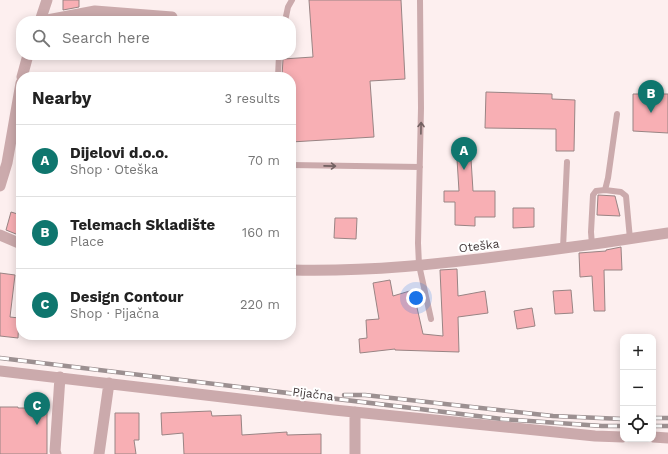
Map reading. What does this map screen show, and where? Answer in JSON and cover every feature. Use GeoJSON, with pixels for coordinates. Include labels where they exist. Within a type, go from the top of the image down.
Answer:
{"type":"FeatureCollection","features":[{"type":"Feature","properties":{"kind":"street"},"geometry":{"type":"LineString","coordinates":[[42,16],[47,0]]}},
{"type":"Feature","properties":{"kind":"street"},"geometry":{"type":"LineString","coordinates":[[68,16],[95,11],[159,16]]}},
{"type":"Feature","properties":{"kind":"street"},"geometry":{"type":"LineString","coordinates":[[23,72],[27,60]]}},
{"type":"Feature","properties":{"kind":"street"},"geometry":{"type":"LineString","coordinates":[[0,186],[7,163],[16,112]]}},
{"type":"Feature","properties":{"kind":"street","name":"Oteška"},"geometry":{"type":"LineString","coordinates":[[296,270],[336,271],[419,265],[592,245],[668,233]]}},
{"type":"Feature","properties":{"kind":"street"},"geometry":{"type":"LineString","coordinates":[[0,235],[16,242]]}},
{"type":"Feature","properties":{"kind":"street","name":"Pijačna"},"geometry":{"type":"LineString","coordinates":[[0,371],[355,412],[595,436],[620,437]]}},
{"type":"Feature","properties":{"kind":"street"},"geometry":{"type":"LineString","coordinates":[[56,454],[60,378]]}},
{"type":"Feature","properties":{"kind":"street"},"geometry":{"type":"LineString","coordinates":[[98,454],[109,383]]}},
{"type":"Feature","properties":{"kind":"street"},"geometry":{"type":"LineString","coordinates":[[355,412],[355,454]]}},
{"type":"Feature","properties":{"kind":"street"},"geometry":{"type":"LineString","coordinates":[[656,437],[668,438]]}},
{"type":"Feature","properties":{"kind":"lane"},"geometry":{"type":"LineString","coordinates":[[286,16],[288,7],[292,0]]}},
{"type":"Feature","properties":{"kind":"lane"},"geometry":{"type":"LineString","coordinates":[[420,0],[420,167],[418,244],[419,265],[431,319]]}},
{"type":"Feature","properties":{"kind":"lane"},"geometry":{"type":"LineString","coordinates":[[278,72],[279,60]]}},
{"type":"Feature","properties":{"kind":"lane"},"geometry":{"type":"LineString","coordinates":[[605,190],[617,114]]}},
{"type":"Feature","properties":{"kind":"lane"},"geometry":{"type":"LineString","coordinates":[[563,248],[567,162]]}},
{"type":"Feature","properties":{"kind":"lane"},"geometry":{"type":"LineString","coordinates":[[296,165],[420,167]]}},
{"type":"Feature","properties":{"kind":"lane"},"geometry":{"type":"LineString","coordinates":[[592,245],[591,232],[593,195],[596,191],[605,190],[621,192],[626,196],[630,239]]}},
{"type":"Feature","properties":{"kind":"building"},"geometry":{"type":"Polygon","coordinates":[[[63,0],[79,0],[79,7],[63,10],[63,0]]]}},
{"type":"Feature","properties":{"kind":"building"},"geometry":{"type":"Polygon","coordinates":[[[309,0],[401,0],[405,79],[370,81],[374,137],[296,142],[296,72],[282,72],[283,60],[296,60],[296,58],[313,57],[309,0]]]}},
{"type":"Feature","properties":{"kind":"building"},"geometry":{"type":"Polygon","coordinates":[[[486,92],[552,94],[552,99],[575,100],[574,151],[556,151],[556,129],[485,128],[486,92]]]}},
{"type":"Feature","properties":{"kind":"building"},"geometry":{"type":"Polygon","coordinates":[[[633,94],[668,94],[668,133],[633,131],[633,94]]]}},
{"type":"Feature","properties":{"kind":"building"},"geometry":{"type":"Polygon","coordinates":[[[457,159],[471,159],[473,191],[495,191],[495,217],[475,217],[475,226],[455,225],[455,202],[444,202],[444,191],[459,191],[457,159]]]}},
{"type":"Feature","properties":{"kind":"building"},"geometry":{"type":"Polygon","coordinates":[[[598,195],[615,196],[620,216],[597,215],[598,195]]]}},
{"type":"Feature","properties":{"kind":"building"},"geometry":{"type":"Polygon","coordinates":[[[513,208],[534,208],[534,227],[513,228],[513,208]]]}},
{"type":"Feature","properties":{"kind":"building"},"geometry":{"type":"Polygon","coordinates":[[[11,212],[16,214],[16,234],[6,230],[11,212]]]}},
{"type":"Feature","properties":{"kind":"building"},"geometry":{"type":"Polygon","coordinates":[[[335,218],[357,218],[356,239],[334,238],[335,218]]]}},
{"type":"Feature","properties":{"kind":"building"},"geometry":{"type":"Polygon","coordinates":[[[621,247],[622,270],[604,270],[605,311],[594,311],[592,276],[580,277],[579,253],[606,251],[621,247]]]}},
{"type":"Feature","properties":{"kind":"building"},"geometry":{"type":"Polygon","coordinates":[[[457,269],[458,296],[485,291],[488,313],[458,317],[459,352],[395,349],[360,353],[359,339],[367,338],[366,320],[379,319],[373,283],[390,280],[393,296],[413,290],[423,334],[443,336],[440,270],[457,269]]]}},
{"type":"Feature","properties":{"kind":"building"},"geometry":{"type":"Polygon","coordinates":[[[0,273],[15,275],[10,317],[16,318],[16,338],[0,336],[0,273]]]}},
{"type":"Feature","properties":{"kind":"building"},"geometry":{"type":"Polygon","coordinates":[[[571,290],[573,313],[555,314],[553,291],[571,290]]]}},
{"type":"Feature","properties":{"kind":"building"},"geometry":{"type":"Polygon","coordinates":[[[532,308],[535,326],[517,329],[514,311],[532,308]]]}},
{"type":"Feature","properties":{"kind":"building"},"geometry":{"type":"Polygon","coordinates":[[[0,407],[47,408],[47,454],[0,454],[0,407]]]}},
{"type":"Feature","properties":{"kind":"building"},"geometry":{"type":"Polygon","coordinates":[[[211,411],[212,416],[241,415],[242,435],[287,432],[287,435],[321,434],[321,454],[184,454],[183,433],[162,435],[161,413],[211,411]]]}},
{"type":"Feature","properties":{"kind":"building"},"geometry":{"type":"Polygon","coordinates":[[[115,413],[139,413],[139,440],[134,440],[136,454],[115,454],[115,413]]]}},
{"type":"Feature","properties":{"kind":"railway"},"geometry":{"type":"LineString","coordinates":[[0,358],[502,419],[620,426]]}},
{"type":"Feature","properties":{"kind":"railway"},"geometry":{"type":"LineString","coordinates":[[344,395],[365,395],[553,416],[620,419]]}},
{"type":"Feature","properties":{"kind":"railway"},"geometry":{"type":"LineString","coordinates":[[656,418],[668,418]]}},
{"type":"Feature","properties":{"kind":"railway"},"geometry":{"type":"LineString","coordinates":[[656,426],[668,426]]}},
{"type":"Feature","properties":{"kind":"place","name":"Telemach Skladište"},"geometry":{"type":"Point","coordinates":[651,113]}},
{"type":"Feature","properties":{"kind":"place","name":"Dijelovi d.o.o."},"geometry":{"type":"Point","coordinates":[464,170]}},
{"type":"Feature","properties":{"kind":"place","name":"Design Contour"},"geometry":{"type":"Point","coordinates":[37,425]}}]}
